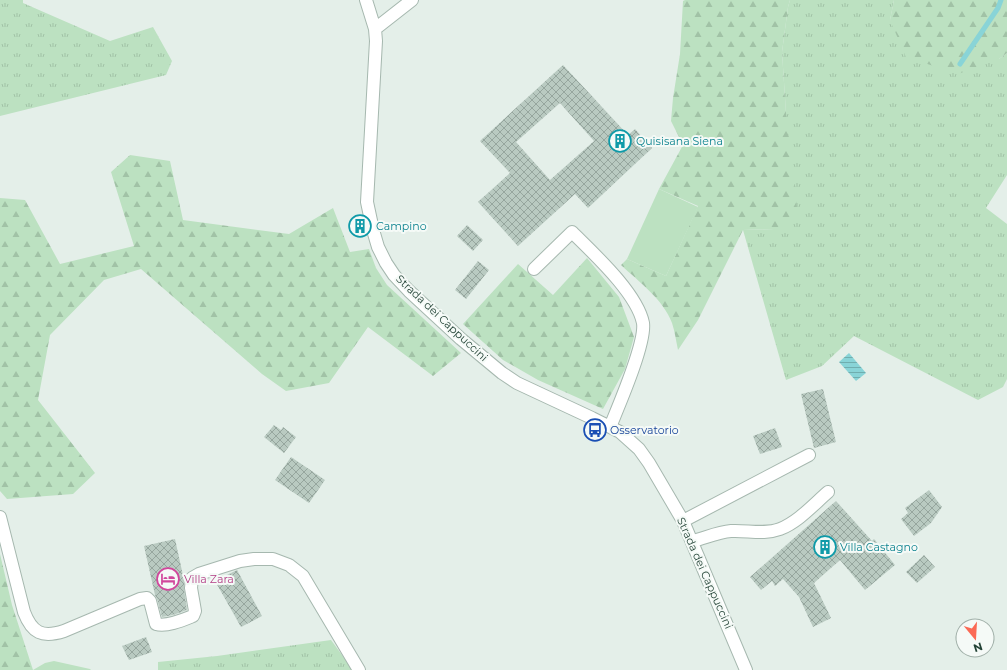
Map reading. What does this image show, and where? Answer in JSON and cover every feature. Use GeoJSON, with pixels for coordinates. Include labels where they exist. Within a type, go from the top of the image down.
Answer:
{"type":"FeatureCollection","features":[{"type":"Feature","properties":{"kind":"street","name":"Strada dei Cappuccini"},"geometry":{"type":"LineString","coordinates":[[366,0],[375,29],[376,57],[367,202],[378,247],[386,263],[394,275],[409,291],[461,339],[502,373],[517,383],[610,427],[625,436],[643,454],[683,521],[693,541],[746,670]]}},
{"type":"Feature","properties":{"kind":"street"},"geometry":{"type":"LineString","coordinates":[[375,29],[412,0]]}},
{"type":"Feature","properties":{"kind":"street"},"geometry":{"type":"LineString","coordinates":[[534,269],[572,232],[618,279],[637,309],[643,322],[642,335],[635,361],[610,427]]}},
{"type":"Feature","properties":{"kind":"street"},"geometry":{"type":"LineString","coordinates":[[683,521],[809,455]]}},
{"type":"Feature","properties":{"kind":"street"},"geometry":{"type":"LineString","coordinates":[[693,541],[729,531],[749,530],[762,532],[779,530],[794,522],[828,492]]}},
{"type":"Feature","properties":{"kind":"street"},"geometry":{"type":"LineString","coordinates":[[0,518],[24,612],[28,621],[35,630],[42,634],[52,635],[64,631],[140,599],[147,598],[150,601],[156,624],[164,625],[194,616],[195,611],[191,588],[192,578],[199,574],[240,561],[273,559],[288,564],[303,576],[359,670]]}},
{"type":"Feature","properties":{"kind":"green space"},"geometry":{"type":"Polygon","coordinates":[[[0,0],[23,0],[23,3],[110,41],[153,27],[172,61],[166,75],[0,116],[0,0]]]}},
{"type":"Feature","properties":{"kind":"green space"},"geometry":{"type":"Polygon","coordinates":[[[790,0],[894,0],[890,20],[999,59],[1007,53],[1007,175],[986,208],[1007,224],[1007,379],[1003,387],[978,400],[854,336],[822,366],[786,380],[743,230],[774,229],[786,113],[782,52],[790,0]]]}},
{"type":"Feature","properties":{"kind":"green space"},"geometry":{"type":"Polygon","coordinates":[[[790,0],[782,52],[786,113],[798,217],[774,229],[743,230],[698,320],[678,350],[672,323],[663,306],[650,291],[621,265],[627,259],[666,276],[698,206],[659,189],[683,145],[671,121],[680,54],[683,1],[790,0]]]}},
{"type":"Feature","properties":{"kind":"green space"},"geometry":{"type":"Polygon","coordinates":[[[894,0],[1007,0],[1007,53],[999,59],[958,74],[906,57],[890,20],[894,0]]]}},
{"type":"Feature","properties":{"kind":"green space"},"geometry":{"type":"Polygon","coordinates":[[[130,155],[170,161],[183,220],[289,234],[333,208],[350,252],[369,249],[376,268],[387,285],[461,353],[433,376],[368,327],[329,383],[286,391],[262,374],[141,269],[104,280],[50,335],[38,400],[95,473],[73,494],[7,499],[0,491],[0,198],[25,200],[60,264],[134,246],[111,172],[130,155]]]}},
{"type":"Feature","properties":{"kind":"green space"},"geometry":{"type":"Polygon","coordinates":[[[659,189],[698,207],[666,276],[627,259],[659,189]]]}},
{"type":"Feature","properties":{"kind":"green space"},"geometry":{"type":"Polygon","coordinates":[[[587,258],[619,297],[634,337],[625,369],[603,409],[538,380],[503,360],[463,324],[518,264],[553,295],[587,258]]]}},
{"type":"Feature","properties":{"kind":"green space"},"geometry":{"type":"Polygon","coordinates":[[[0,554],[12,605],[33,670],[0,670],[0,554]]]}},
{"type":"Feature","properties":{"kind":"green space"},"geometry":{"type":"Polygon","coordinates":[[[331,640],[353,670],[158,670],[158,662],[217,656],[331,640]]]}},
{"type":"Feature","properties":{"kind":"green space"},"geometry":{"type":"Polygon","coordinates":[[[54,661],[91,670],[33,670],[45,663],[54,661]]]}},
{"type":"Feature","properties":{"kind":"water"},"geometry":{"type":"Polygon","coordinates":[[[849,353],[866,373],[856,381],[839,362],[849,353]]]}},
{"type":"Feature","properties":{"kind":"building","name":"Quisisana Siena"},"geometry":{"type":"Polygon","coordinates":[[[563,65],[628,135],[635,129],[652,148],[588,208],[575,194],[518,246],[478,202],[510,173],[480,141],[563,65]],[[560,103],[516,142],[550,180],[594,141],[560,103]]]}},
{"type":"Feature","properties":{"kind":"building"},"geometry":{"type":"Polygon","coordinates":[[[467,225],[483,240],[473,251],[457,236],[467,225]]]}},
{"type":"Feature","properties":{"kind":"building"},"geometry":{"type":"Polygon","coordinates":[[[478,261],[489,270],[466,299],[455,290],[478,261]]]}},
{"type":"Feature","properties":{"kind":"building"},"geometry":{"type":"Polygon","coordinates":[[[823,389],[836,442],[814,448],[801,394],[823,389]]]}},
{"type":"Feature","properties":{"kind":"building"},"geometry":{"type":"Polygon","coordinates":[[[274,425],[281,430],[283,427],[296,437],[284,453],[264,437],[274,425]]]}},
{"type":"Feature","properties":{"kind":"building"},"geometry":{"type":"Polygon","coordinates":[[[775,428],[782,447],[760,454],[753,436],[775,428]]]}},
{"type":"Feature","properties":{"kind":"building"},"geometry":{"type":"Polygon","coordinates":[[[291,457],[325,480],[309,503],[275,480],[291,457]]]}},
{"type":"Feature","properties":{"kind":"building"},"geometry":{"type":"Polygon","coordinates":[[[929,490],[942,507],[931,523],[914,536],[901,519],[908,513],[905,508],[929,490]]]}},
{"type":"Feature","properties":{"kind":"building"},"geometry":{"type":"Polygon","coordinates":[[[836,501],[872,541],[874,539],[895,565],[865,590],[840,560],[814,583],[831,618],[813,627],[799,597],[783,579],[775,586],[772,581],[761,590],[750,577],[836,501]]]}},
{"type":"Feature","properties":{"kind":"building","name":"Villa Zara"},"geometry":{"type":"Polygon","coordinates":[[[175,539],[184,580],[187,610],[162,617],[155,595],[144,546],[175,539]]]}},
{"type":"Feature","properties":{"kind":"building"},"geometry":{"type":"Polygon","coordinates":[[[924,555],[935,567],[917,583],[906,572],[924,555]]]}},
{"type":"Feature","properties":{"kind":"building"},"geometry":{"type":"Polygon","coordinates":[[[237,570],[262,616],[241,627],[215,581],[237,570]]]}},
{"type":"Feature","properties":{"kind":"building"},"geometry":{"type":"Polygon","coordinates":[[[146,637],[152,652],[129,660],[122,646],[146,637]]]}},
{"type":"Feature","properties":{"kind":"waterway"},"geometry":{"type":"LineString","coordinates":[[960,64],[998,8],[1001,0]]}},
{"type":"Feature","properties":{"kind":"place","name":"Quisisana Siena"},"geometry":{"type":"Point","coordinates":[620,141]}},
{"type":"Feature","properties":{"kind":"place","name":"Campino"},"geometry":{"type":"Point","coordinates":[360,226]}},
{"type":"Feature","properties":{"kind":"place","name":"Osservatorio"},"geometry":{"type":"Point","coordinates":[595,430]}},
{"type":"Feature","properties":{"kind":"place","name":"Villa Castagno"},"geometry":{"type":"Point","coordinates":[825,547]}},
{"type":"Feature","properties":{"kind":"place","name":"Villa Zara"},"geometry":{"type":"Point","coordinates":[168,579]}}]}
